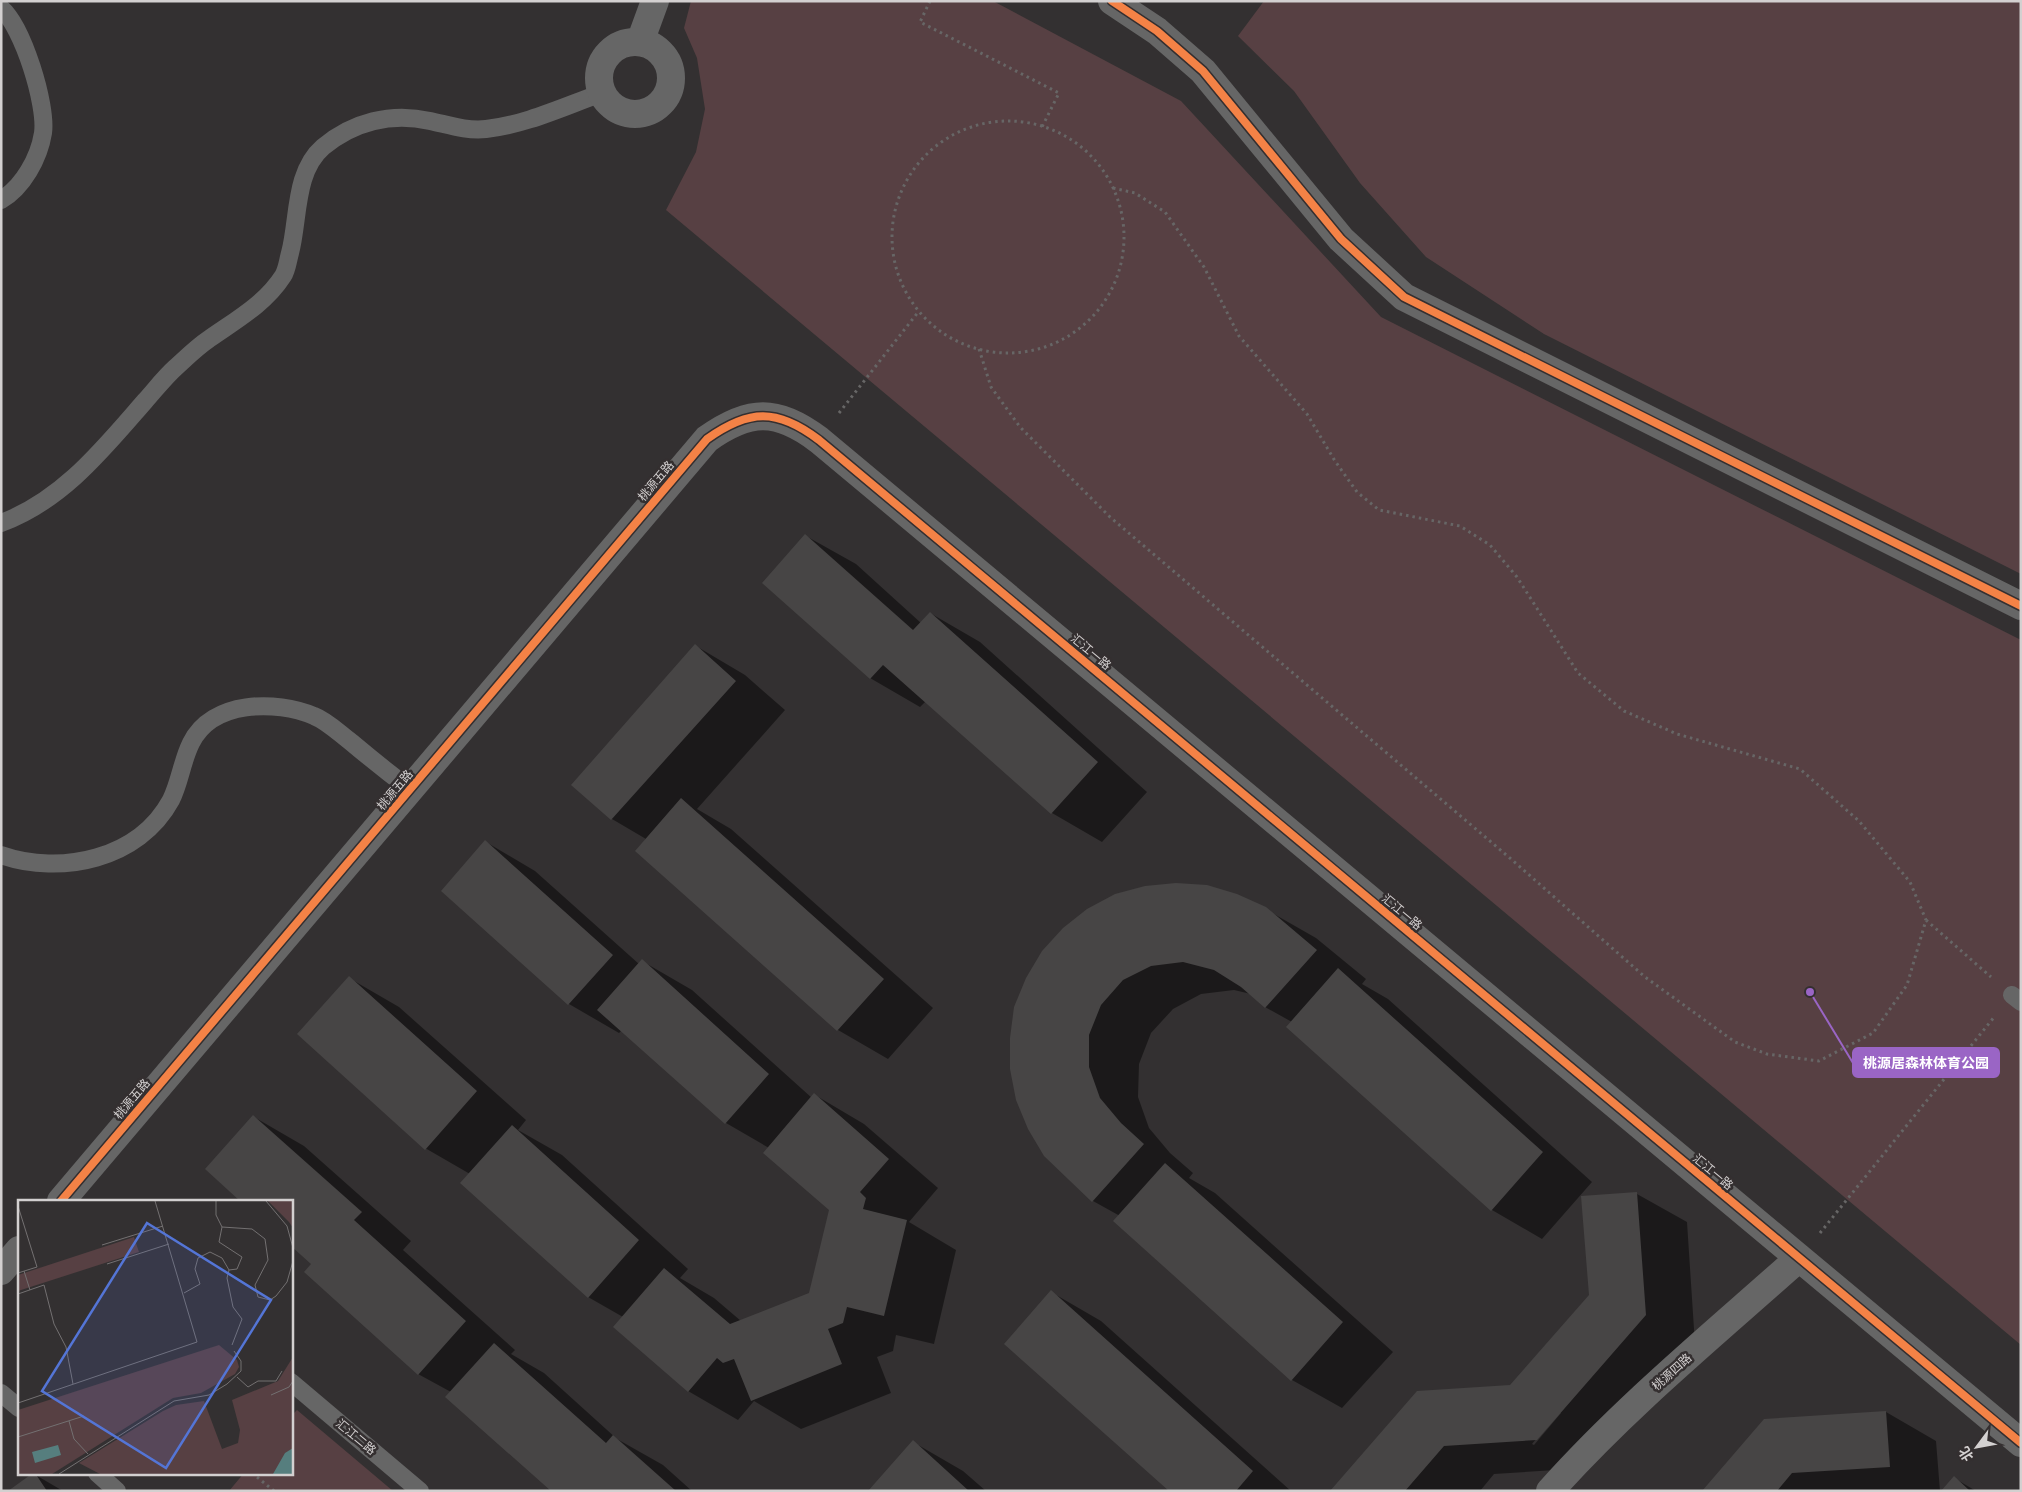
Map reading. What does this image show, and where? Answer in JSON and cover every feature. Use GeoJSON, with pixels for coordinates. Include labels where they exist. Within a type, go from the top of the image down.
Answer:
{"type":"FeatureCollection","features":[{"type":"Feature","properties":{"kind":"street"},"geometry":{"type":"LineString","coordinates":[[640,42],[655,1]]}},
{"type":"Feature","properties":{"kind":"street"},"geometry":{"type":"LineString","coordinates":[[1112,1],[1157,31],[1203,71],[1341,239],[1404,297],[2021,606]]}},
{"type":"Feature","properties":{"kind":"street"},"geometry":{"type":"LineString","coordinates":[[640,42],[652,46],[662,54],[669,65],[671,77],[669,90],[663,101],[654,109],[642,114],[630,114],[617,110],[608,103],[602,93],[598,83],[602,61],[618,45],[640,42]]}},
{"type":"Feature","properties":{"kind":"street","name":"汇江一路"},"geometry":{"type":"LineString","coordinates":[[760,415],[778,417],[800,425],[819,440],[2021,1443]]}},
{"type":"Feature","properties":{"kind":"street","name":"桃源五路"},"geometry":{"type":"LineString","coordinates":[[68,1198],[706,439],[730,424],[760,415]]}},
{"type":"Feature","properties":{"kind":"street"},"geometry":{"type":"LineString","coordinates":[[1,1271],[18,1251]]}},
{"type":"Feature","properties":{"kind":"street","name":"桃源四路"},"geometry":{"type":"LineString","coordinates":[[1550,1491],[1600,1438],[1799,1258]]}},
{"type":"Feature","properties":{"kind":"lane"},"geometry":{"type":"LineString","coordinates":[[1,8],[20,38],[32,67],[43,131],[37,156],[23,178],[1,200]]}},
{"type":"Feature","properties":{"kind":"lane"},"geometry":{"type":"LineString","coordinates":[[1,523],[24,514],[48,499],[80,473],[173,369],[207,340],[270,294],[285,274],[296,228],[301,185],[308,165],[322,148],[364,122],[404,117],[468,130],[486,129],[526,120],[602,93]]}},
{"type":"Feature","properties":{"kind":"lane"},"geometry":{"type":"LineString","coordinates":[[1,855],[26,863],[72,863],[97,858],[120,848],[141,834],[158,818],[171,799],[184,760],[200,730],[228,712],[246,708],[268,706],[290,708],[315,716],[410,789]]}},
{"type":"Feature","properties":{"kind":"lane","name":"汇江二路"},"geometry":{"type":"LineString","coordinates":[[292,1383],[420,1491]]}},
{"type":"Feature","properties":{"kind":"lane"},"geometry":{"type":"LineString","coordinates":[[1,1393],[18,1407]]}},
{"type":"Feature","properties":{"kind":"lane"},"geometry":{"type":"LineString","coordinates":[[97,1474],[117,1491]]}},
{"type":"Feature","properties":{"kind":"path"},"geometry":{"type":"LineString","coordinates":[[930,1],[920,22],[1059,93],[1042,127]]}},
{"type":"Feature","properties":{"kind":"path"},"geometry":{"type":"LineString","coordinates":[[1022,121],[1059,132],[1091,155],[1114,188],[1124,226],[1121,266],[1105,302],[1080,328],[1050,346],[1014,353],[979,350],[946,334],[919,311],[899,277],[891,238],[898,199],[916,164],[946,138],[982,122],[1022,121]]}},
{"type":"Feature","properties":{"kind":"path"},"geometry":{"type":"LineString","coordinates":[[1114,188],[1135,193],[1165,212],[1204,267],[1239,336],[1307,414],[1335,461],[1357,492],[1379,510],[1460,526],[1490,545],[1517,577],[1578,673],[1624,711],[1676,734],[1800,769],[1859,821],[1910,882],[1926,920],[2016,998],[1799,1258]]}},
{"type":"Feature","properties":{"kind":"path"},"geometry":{"type":"LineString","coordinates":[[819,440],[919,311]]}},
{"type":"Feature","properties":{"kind":"path"},"geometry":{"type":"LineString","coordinates":[[979,350],[991,387],[1020,427],[1110,517],[1511,859],[1645,977],[1735,1042],[1767,1054],[1819,1061],[1873,1033],[1908,985],[1926,920]]}},
{"type":"Feature","properties":{"kind":"path"},"geometry":{"type":"LineString","coordinates":[[253,1474],[274,1491]]}},
{"type":"Feature","properties":{"kind":"shaded area"},"geometry":{"type":"Polygon","coordinates":[[[691,1],[993,1],[1181,101],[1381,317],[2021,640],[2021,1345],[666,210],[696,152],[705,109],[697,58],[684,28],[691,1]]]}},
{"type":"Feature","properties":{"kind":"shaded area"},"geometry":{"type":"Polygon","coordinates":[[[1264,1],[2021,1],[2021,574],[1544,334],[1426,257],[1360,183],[1294,91],[1238,36],[1264,1]]]}},
{"type":"Feature","properties":{"kind":"shaded area"},"geometry":{"type":"Polygon","coordinates":[[[297,1410],[393,1491],[229,1491],[243,1474],[292,1474],[292,1415],[297,1410]]]}},
{"type":"Feature","properties":{"kind":"building"},"geometry":{"type":"Polygon","coordinates":[[[805,534],[913,630],[930,612],[1098,762],[1051,814],[883,665],[870,679],[762,583],[805,534]]]}},
{"type":"Feature","properties":{"kind":"building"},"geometry":{"type":"Polygon","coordinates":[[[695,644],[736,681],[611,820],[571,785],[695,644]]]}},
{"type":"Feature","properties":{"kind":"building"},"geometry":{"type":"Polygon","coordinates":[[[681,798],[884,979],[837,1031],[635,851],[681,798]]]}},
{"type":"Feature","properties":{"kind":"building"},"geometry":{"type":"Polygon","coordinates":[[[485,840],[613,955],[568,1005],[441,891],[485,840]]]}},
{"type":"Feature","properties":{"kind":"building"},"geometry":{"type":"Polygon","coordinates":[[[1176,883],[1207,885],[1237,894],[1266,907],[1317,950],[1265,1008],[1241,987],[1214,970],[1183,962],[1151,966],[1123,980],[1101,1005],[1089,1035],[1089,1067],[1100,1098],[1121,1123],[1144,1144],[1092,1202],[1044,1156],[1028,1129],[1016,1100],[1010,1069],[1010,1038],[1014,1007],[1026,978],[1042,951],[1063,928],[1087,909],[1115,894],[1145,886],[1176,883]]]}},
{"type":"Feature","properties":{"kind":"building"},"geometry":{"type":"Polygon","coordinates":[[[642,959],[769,1074],[725,1124],[597,1010],[642,959]]]}},
{"type":"Feature","properties":{"kind":"building"},"geometry":{"type":"Polygon","coordinates":[[[1338,968],[1543,1152],[1491,1211],[1286,1027],[1338,968]]]}},
{"type":"Feature","properties":{"kind":"building"},"geometry":{"type":"Polygon","coordinates":[[[349,976],[477,1091],[425,1150],[297,1034],[349,976]]]}},
{"type":"Feature","properties":{"kind":"building"},"geometry":{"type":"Polygon","coordinates":[[[814,1093],[889,1159],[860,1192],[866,1198],[863,1209],[907,1220],[884,1316],[847,1307],[843,1323],[828,1329],[842,1364],[751,1401],[734,1359],[723,1363],[717,1358],[688,1392],[613,1327],[664,1268],[730,1324],[809,1293],[829,1210],[763,1153],[814,1093]]]}},
{"type":"Feature","properties":{"kind":"building"},"geometry":{"type":"Polygon","coordinates":[[[253,1115],[362,1212],[354,1220],[466,1321],[418,1375],[304,1272],[311,1264],[292,1247],[292,1200],[239,1200],[205,1169],[253,1115]]]}},
{"type":"Feature","properties":{"kind":"building"},"geometry":{"type":"Polygon","coordinates":[[[512,1125],[639,1240],[588,1298],[460,1183],[512,1125]]]}},
{"type":"Feature","properties":{"kind":"building"},"geometry":{"type":"Polygon","coordinates":[[[1165,1163],[1343,1322],[1291,1381],[1113,1221],[1165,1163]]]}},
{"type":"Feature","properties":{"kind":"building"},"geometry":{"type":"Polygon","coordinates":[[[1637,1192],[1646,1315],[1537,1440],[1444,1446],[1405,1491],[1330,1491],[1417,1391],[1510,1385],[1589,1295],[1581,1196],[1637,1192]]]}},
{"type":"Feature","properties":{"kind":"building"},"geometry":{"type":"Polygon","coordinates":[[[1051,1290],[1253,1471],[1236,1491],[1169,1491],[1004,1344],[1051,1290]]]}},
{"type":"Feature","properties":{"kind":"building"},"geometry":{"type":"Polygon","coordinates":[[[494,1343],[606,1443],[613,1435],[676,1491],[551,1491],[445,1397],[494,1343]]]}},
{"type":"Feature","properties":{"kind":"building"},"geometry":{"type":"Polygon","coordinates":[[[1886,1411],[1890,1467],[1792,1473],[1777,1491],[1702,1491],[1764,1419],[1886,1411]]]}},
{"type":"Feature","properties":{"kind":"building"},"geometry":{"type":"Polygon","coordinates":[[[913,1440],[969,1491],[868,1491],[913,1440]]]}},
{"type":"Feature","properties":{"kind":"building"},"geometry":{"type":"Polygon","coordinates":[[[32,1474],[36,1474],[47,1491],[8,1491],[32,1474]]]}},
{"type":"Feature","properties":{"kind":"building"},"geometry":{"type":"Polygon","coordinates":[[[1954,1476],[1970,1491],[1941,1491],[1954,1476]]]}},
{"type":"Feature","properties":{"kind":"cycle path"},"geometry":{"type":"LineString","coordinates":[[1112,1],[1157,31],[1203,71],[1341,239],[1404,297],[2021,606]]}},
{"type":"Feature","properties":{"kind":"cycle path"},"geometry":{"type":"LineString","coordinates":[[62,1200],[707,439],[736,422],[763,416],[790,422],[819,440],[2021,1443]]}},
{"type":"Feature","properties":{"kind":"place","name":"桃源居森林体育公园"},"geometry":{"type":"Point","coordinates":[1810,992]}}]}
